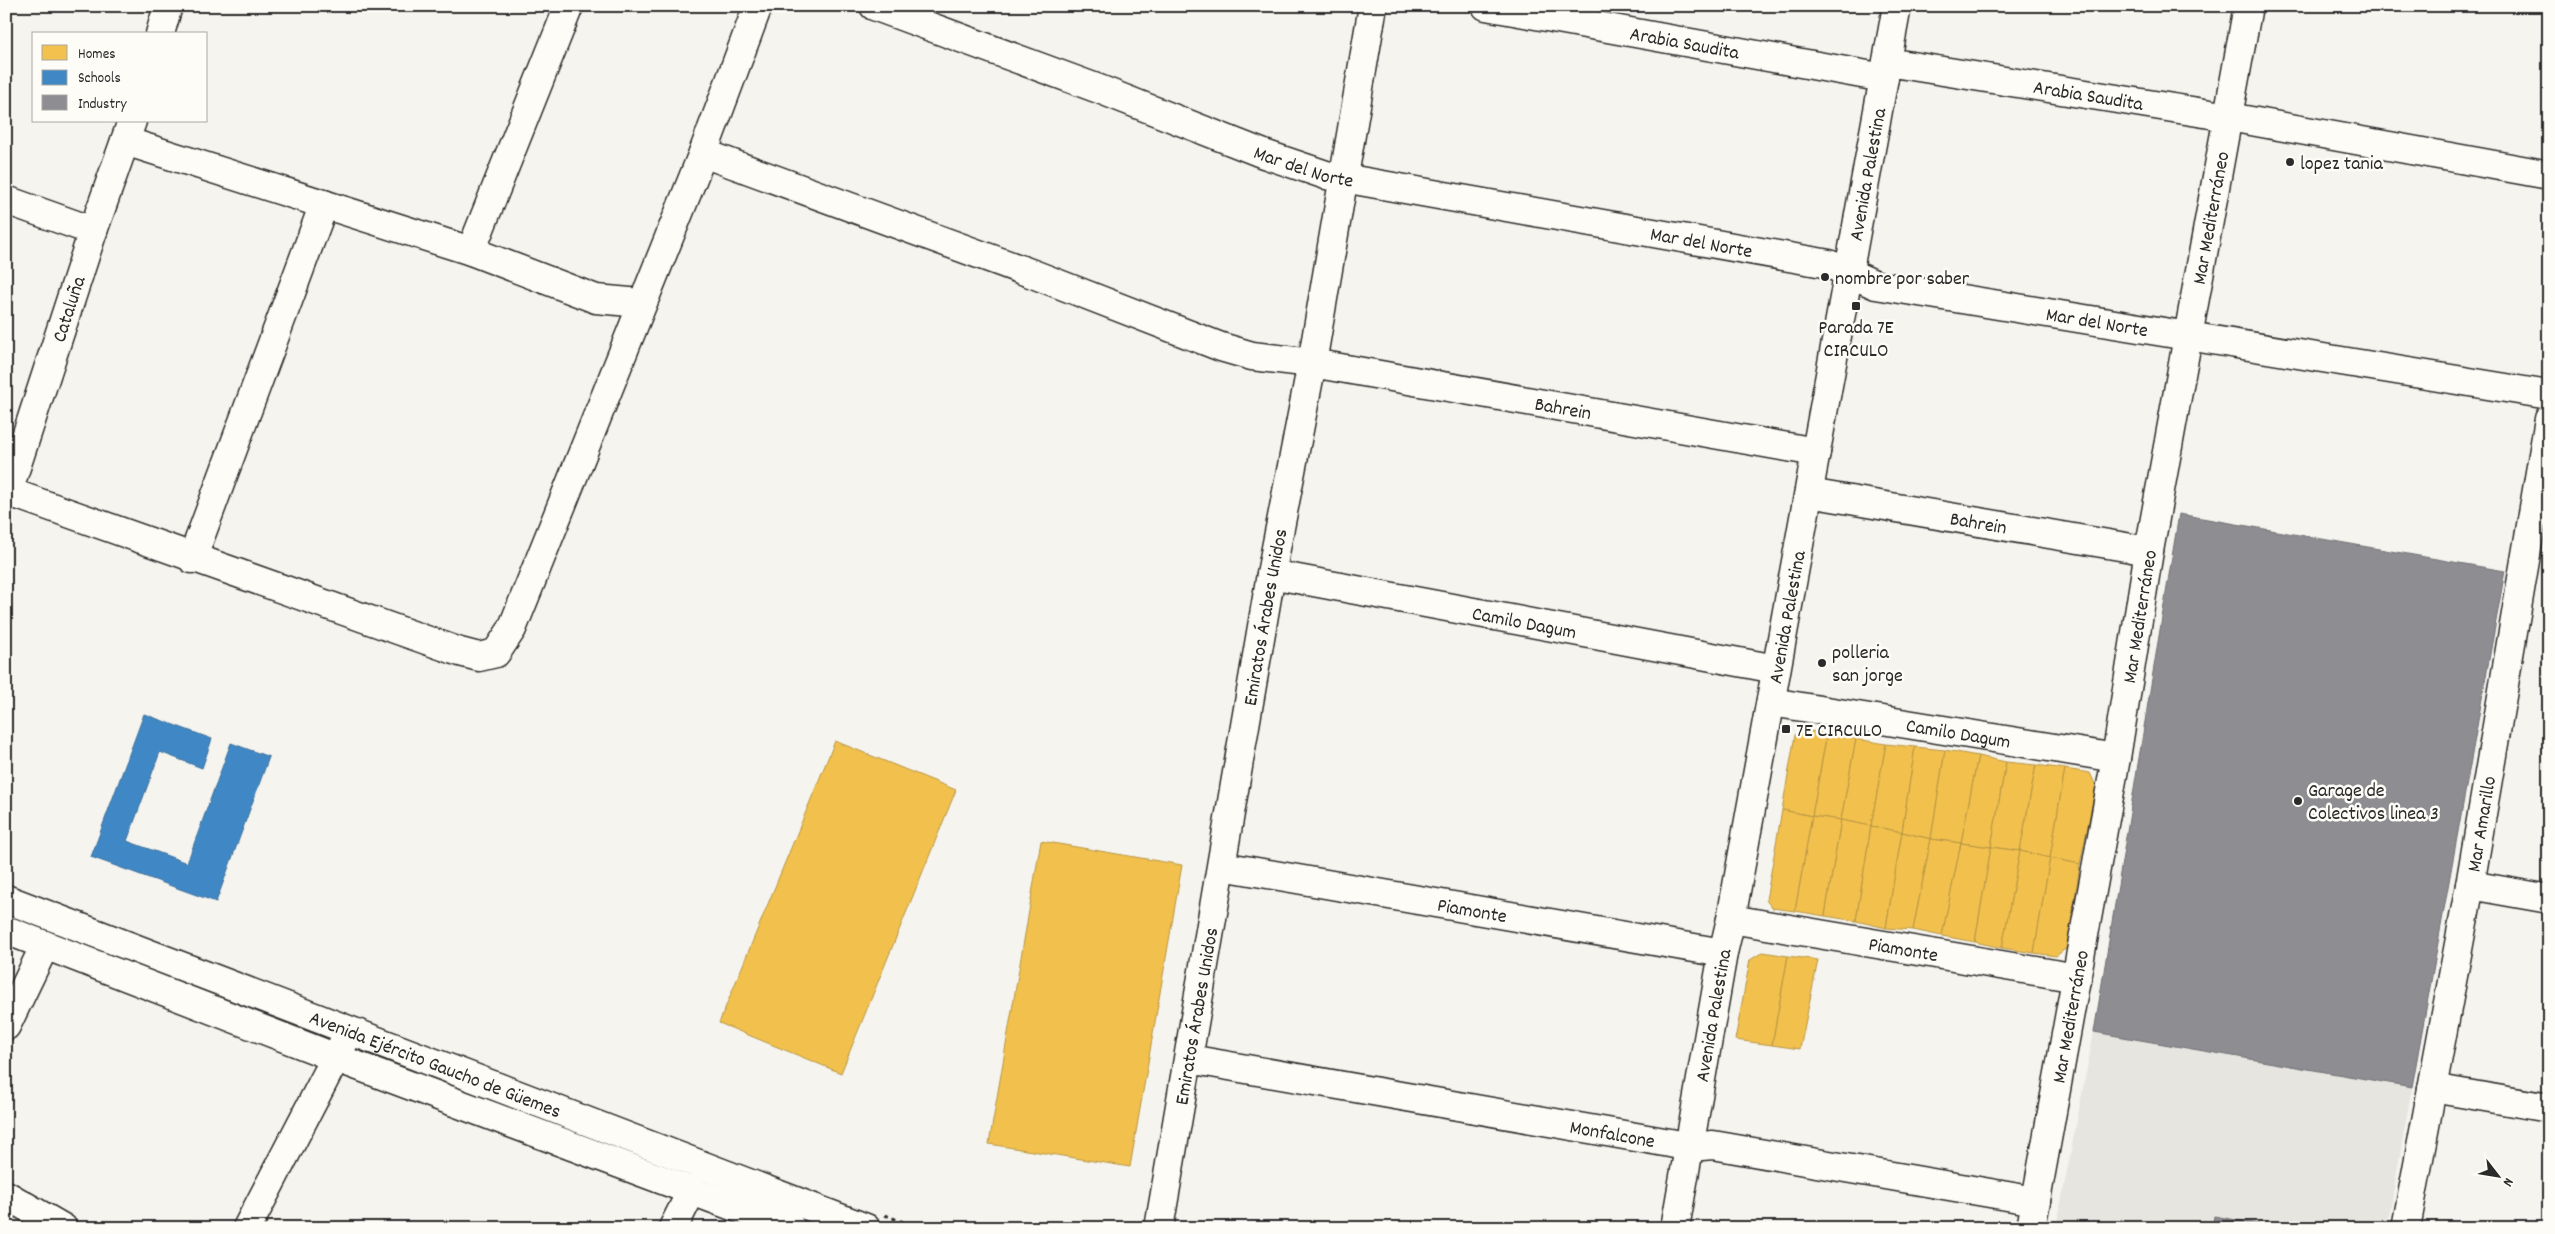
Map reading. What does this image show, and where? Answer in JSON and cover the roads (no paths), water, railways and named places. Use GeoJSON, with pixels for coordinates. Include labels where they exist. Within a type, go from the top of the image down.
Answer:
{"type":"FeatureCollection","features":[{"type":"Feature","properties":{"kind":"street"},"geometry":{"type":"LineString","coordinates":[[161,32],[168,6]]}},
{"type":"Feature","properties":{"kind":"street"},"geometry":{"type":"LineString","coordinates":[[471,251],[569,6]]}},
{"type":"Feature","properties":{"kind":"street"},"geometry":{"type":"LineString","coordinates":[[8,495],[460,652],[479,657],[496,653],[512,629],[703,152],[758,6]]}},
{"type":"Feature","properties":{"kind":"street","name":"Mar del Norte"},"geometry":{"type":"LineString","coordinates":[[874,6],[1264,154],[1344,179],[1829,264],[1876,285],[2549,395]]}},
{"type":"Feature","properties":{"kind":"street","name":"Emiratos Árabes Unidos"},"geometry":{"type":"LineString","coordinates":[[1159,1228],[1271,574],[1312,363],[1374,6]]}},
{"type":"Feature","properties":{"kind":"street","name":"Arabia Saudita"},"geometry":{"type":"LineString","coordinates":[[1486,6],[1886,70],[2229,116],[2549,174]]}},
{"type":"Feature","properties":{"kind":"street","name":"Avenida Palestina"},"geometry":{"type":"LineString","coordinates":[[1675,1228],[1723,953],[1731,919],[1850,273],[1897,6]]}},
{"type":"Feature","properties":{"kind":"street","name":"Mar Mediterráneo"},"geometry":{"type":"LineString","coordinates":[[2031,1228],[2116,758],[2149,551],[2248,6]]}},
{"type":"Feature","properties":{"kind":"street"},"geometry":{"type":"LineString","coordinates":[[129,131],[324,204],[471,251],[596,299],[641,303]]}},
{"type":"Feature","properties":{"kind":"street","name":"Cataluña"},"geometry":{"type":"LineString","coordinates":[[8,495],[93,231],[129,131]]}},
{"type":"Feature","properties":{"kind":"street","name":"Bahrein"},"geometry":{"type":"LineString","coordinates":[[703,152],[1033,274],[1221,347],[1252,356],[1312,363],[1816,452]]}},
{"type":"Feature","properties":{"kind":"street"},"geometry":{"type":"LineString","coordinates":[[6,200],[93,231]]}},
{"type":"Feature","properties":{"kind":"street"},"geometry":{"type":"LineString","coordinates":[[192,558],[324,204]]}},
{"type":"Feature","properties":{"kind":"street","name":"Mar Amarillo"},"geometry":{"type":"LineString","coordinates":[[2406,1228],[2470,885],[2549,419]]}},
{"type":"Feature","properties":{"kind":"street","name":"Bahrein"},"geometry":{"type":"LineString","coordinates":[[1809,493],[2149,551]]}},
{"type":"Feature","properties":{"kind":"street","name":"Camilo Dagum"},"geometry":{"type":"LineString","coordinates":[[1271,574],[1776,669]]}},
{"type":"Feature","properties":{"kind":"street","name":"Camilo Dagum"},"geometry":{"type":"LineString","coordinates":[[1771,702],[2116,758]]}},
{"type":"Feature","properties":{"kind":"street","name":"Piamonte"},"geometry":{"type":"LineString","coordinates":[[1222,866],[1723,953]]}},
{"type":"Feature","properties":{"kind":"street"},"geometry":{"type":"LineString","coordinates":[[2470,885],[2549,899]]}},
{"type":"Feature","properties":{"kind":"street","name":"Avenida Ejército Gaucho de Güemes"},"geometry":{"type":"LineString","coordinates":[[6,899],[349,1032],[866,1228]]}},
{"type":"Feature","properties":{"kind":"street","name":"Piamonte"},"geometry":{"type":"LineString","coordinates":[[1731,919],[2077,978]]}},
{"type":"Feature","properties":{"kind":"street","name":"Avenida Ejército Gaucho de Güemes"},"geometry":{"type":"LineString","coordinates":[[6,930],[334,1057],[791,1228]]}},
{"type":"Feature","properties":{"kind":"street"},"geometry":{"type":"LineString","coordinates":[[6,1026],[45,945]]}},
{"type":"Feature","properties":{"kind":"street"},"geometry":{"type":"LineString","coordinates":[[249,1227],[334,1057],[349,1032]]}},
{"type":"Feature","properties":{"kind":"street","name":"Monfalcone"},"geometry":{"type":"LineString","coordinates":[[1189,1059],[1690,1147],[1714,1145],[2036,1201]]}},
{"type":"Feature","properties":{"kind":"street"},"geometry":{"type":"LineString","coordinates":[[2432,1088],[2549,1108]]}},
{"type":"Feature","properties":{"kind":"street"},"geometry":{"type":"LineString","coordinates":[[673,1228],[692,1190]]}},
{"type":"Feature","properties":{"kind":"street"},"geometry":{"type":"LineString","coordinates":[[6,1195],[55,1226]]}},
{"type":"Feature","properties":{"kind":"place","name":"lopez tania"},"geometry":{"type":"Point","coordinates":[2290,162]}},
{"type":"Feature","properties":{"kind":"place","name":"nombre por saber"},"geometry":{"type":"Point","coordinates":[1825,277]}},
{"type":"Feature","properties":{"kind":"place","name":"Parada 7E CIRCULO"},"geometry":{"type":"Point","coordinates":[1856,306]}},
{"type":"Feature","properties":{"kind":"place","name":"polleria san jorge"},"geometry":{"type":"Point","coordinates":[1822,663]}},
{"type":"Feature","properties":{"kind":"place","name":"7E CIRCULO"},"geometry":{"type":"Point","coordinates":[1786,729]}},
{"type":"Feature","properties":{"kind":"place","name":"Garage de Colectivos linea 3"},"geometry":{"type":"Point","coordinates":[2298,801]}}]}
